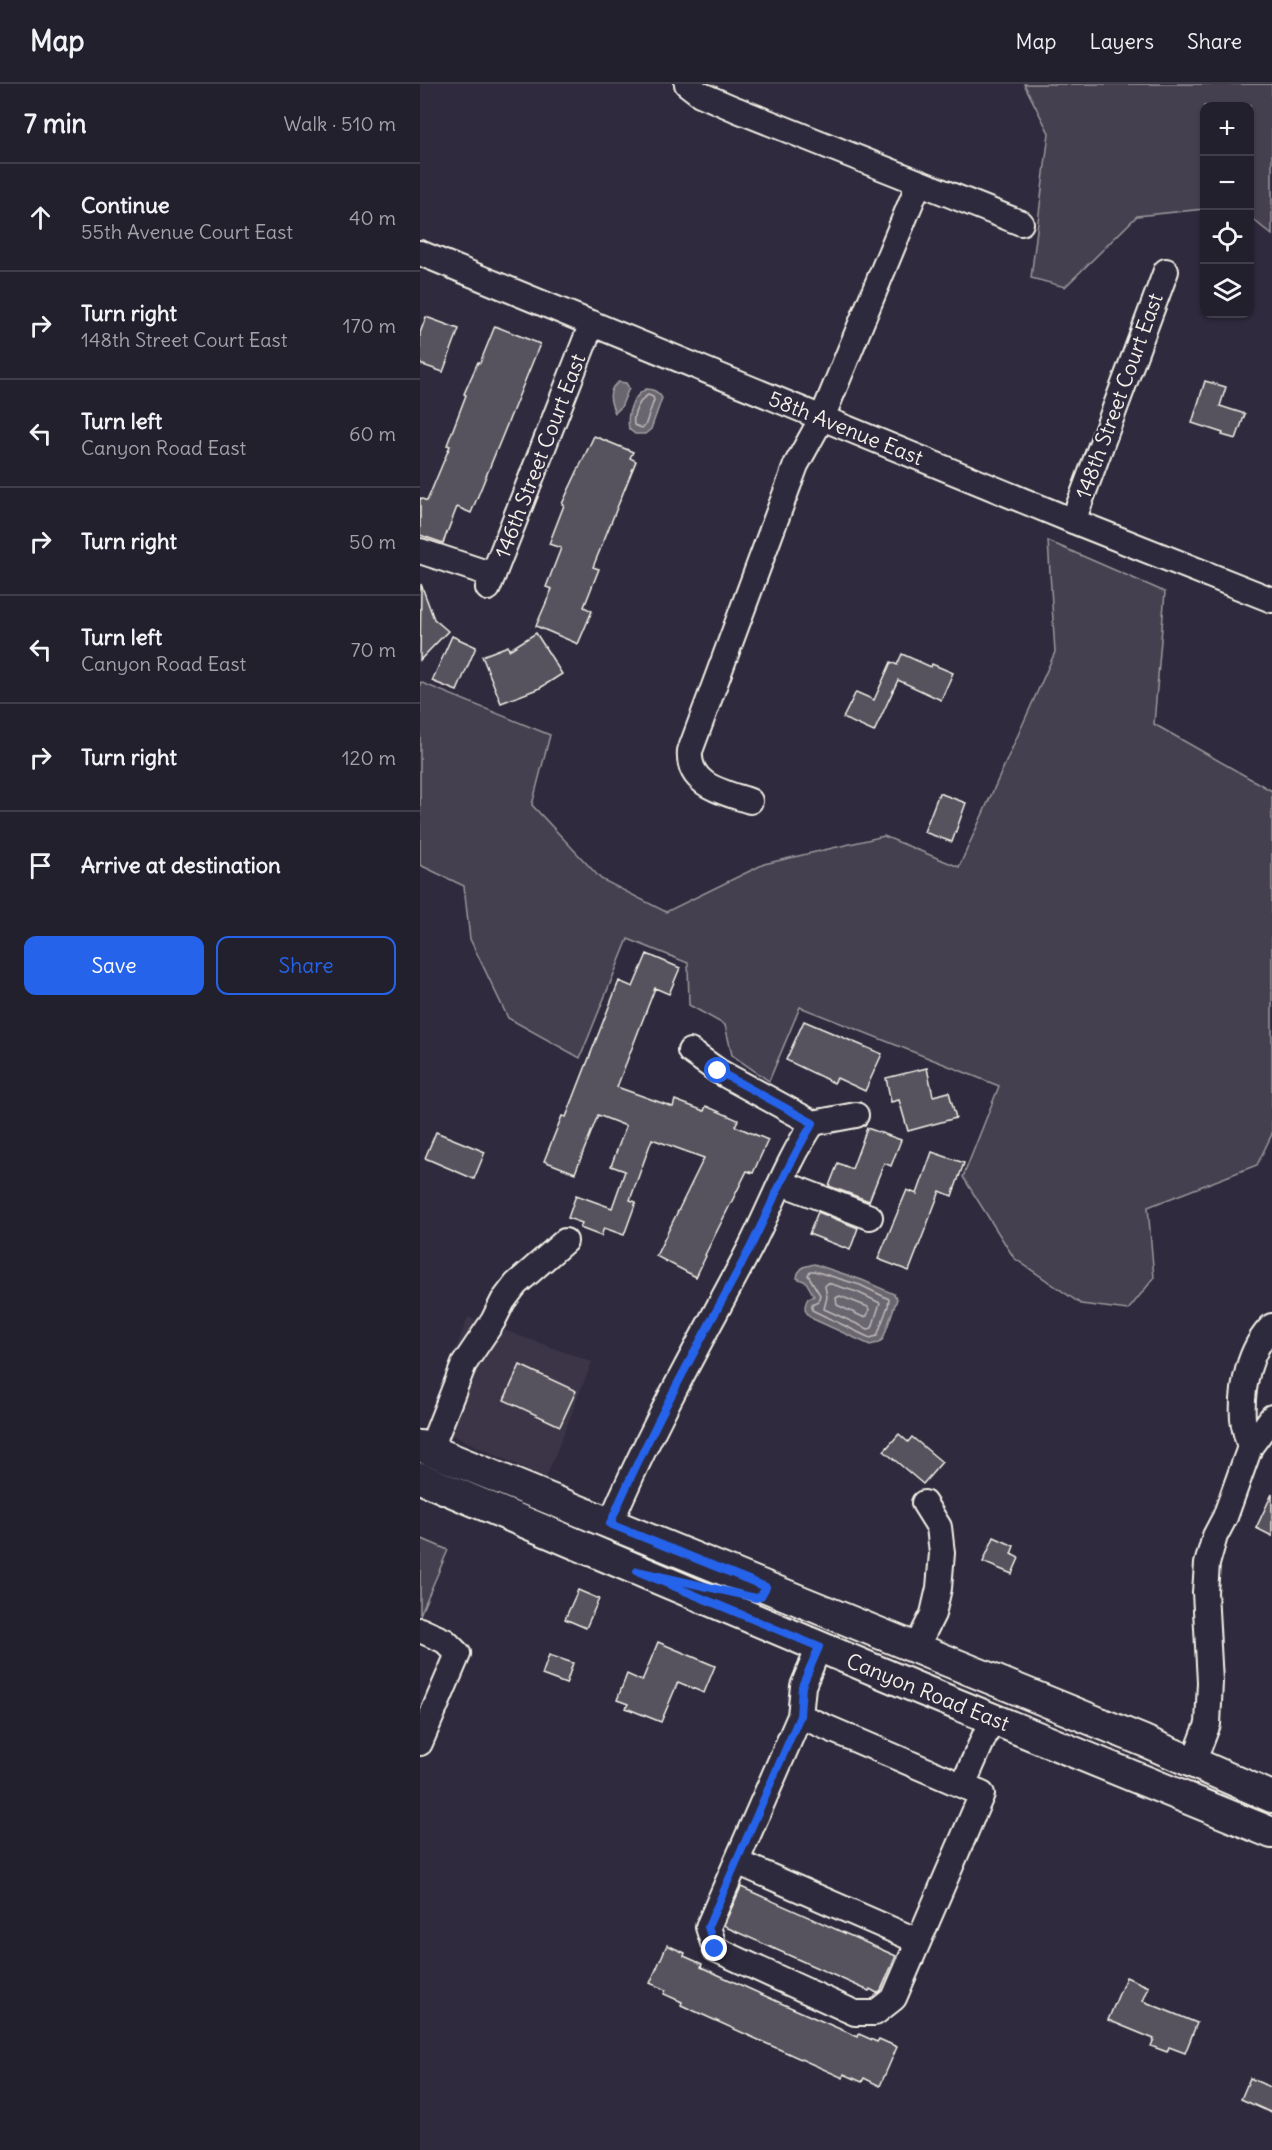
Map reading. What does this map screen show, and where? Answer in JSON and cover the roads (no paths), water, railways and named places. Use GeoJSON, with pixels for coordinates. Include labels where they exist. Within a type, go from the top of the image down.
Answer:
{"type":"FeatureCollection","features":[{"type":"Feature","properties":{"kind":"main road","name":"Canyon Road East"},"geometry":{"type":"LineString","coordinates":[[425,1448],[916,1648],[1272,1797]]}},
{"type":"Feature","properties":{"kind":"main road","name":"Canyon Road East"},"geometry":{"type":"LineString","coordinates":[[420,1478],[819,1647],[1272,1833]]}},
{"type":"Feature","properties":{"kind":"main road"},"geometry":{"type":"LineString","coordinates":[[637,1571],[756,1598],[761,1596],[766,1587]]}},
{"type":"Feature","properties":{"kind":"street"},"geometry":{"type":"LineString","coordinates":[[687,84],[700,94],[735,109],[1021,223]]}},
{"type":"Feature","properties":{"kind":"street"},"geometry":{"type":"LineString","coordinates":[[750,801],[704,784],[695,774],[690,763],[690,751],[796,465],[822,418],[919,183]]}},
{"type":"Feature","properties":{"kind":"street","name":"58th Avenue East"},"geometry":{"type":"LineString","coordinates":[[420,253],[1073,521],[1272,600]]}},
{"type":"Feature","properties":{"kind":"street","name":"148th Street Court East"},"geometry":{"type":"LineString","coordinates":[[1073,521],[1166,271]]}},
{"type":"Feature","properties":{"kind":"street","name":"146th Street Court East"},"geometry":{"type":"LineString","coordinates":[[420,551],[490,581],[592,323]]}},
{"type":"Feature","properties":{"kind":"street"},"geometry":{"type":"LineString","coordinates":[[690,1051],[718,1071],[813,1123],[856,1115]]}},
{"type":"Feature","properties":{"kind":"street"},"geometry":{"type":"LineString","coordinates":[[610,1524],[634,1467],[770,1209],[799,1144],[813,1123]]}},
{"type":"Feature","properties":{"kind":"street"},"geometry":{"type":"LineString","coordinates":[[782,1183],[870,1217]]}},
{"type":"Feature","properties":{"kind":"street"},"geometry":{"type":"LineString","coordinates":[[425,1448],[464,1364],[516,1284],[565,1241]]}},
{"type":"Feature","properties":{"kind":"street"},"geometry":{"type":"LineString","coordinates":[[1250,1447],[1243,1421],[1243,1395],[1254,1355],[1263,1335],[1272,1326]]}},
{"type":"Feature","properties":{"kind":"street"},"geometry":{"type":"LineString","coordinates":[[1193,1763],[1208,1724],[1210,1682],[1205,1592],[1207,1564],[1215,1536],[1225,1517],[1250,1447],[1272,1417]]}},
{"type":"Feature","properties":{"kind":"street"},"geometry":{"type":"LineString","coordinates":[[916,1648],[933,1614],[939,1588],[942,1552],[939,1527],[924,1503]]}},
{"type":"Feature","properties":{"kind":"street"},"geometry":{"type":"LineString","coordinates":[[420,1630],[445,1641],[458,1654],[420,1743]]}},
{"type":"Feature","properties":{"kind":"street"},"geometry":{"type":"LineString","coordinates":[[800,1716],[982,1794],[894,1998],[875,2013],[855,2013],[715,1949],[708,1927],[800,1716],[802,1686],[819,1647]]}},
{"type":"Feature","properties":{"kind":"street"},"geometry":{"type":"LineString","coordinates":[[963,1785],[992,1719]]}},
{"type":"Feature","properties":{"kind":"street"},"geometry":{"type":"LineString","coordinates":[[736,1862],[918,1941]]}},
{"type":"Feature","properties":{"kind":"water"},"geometry":{"type":"Polygon","coordinates":[[[619,382],[626,383],[629,388],[621,407],[615,413],[611,392],[619,382]]]}},
{"type":"Feature","properties":{"kind":"water"},"geometry":{"type":"Polygon","coordinates":[[[646,389],[655,391],[662,398],[651,429],[645,434],[635,434],[629,429],[629,412],[634,401],[646,389]]]}},
{"type":"Feature","properties":{"kind":"water"},"geometry":{"type":"Polygon","coordinates":[[[814,1264],[862,1280],[894,1294],[897,1299],[883,1339],[870,1345],[813,1319],[808,1314],[805,1310],[806,1301],[814,1296],[806,1282],[797,1278],[803,1267],[814,1264]]]}}]}
